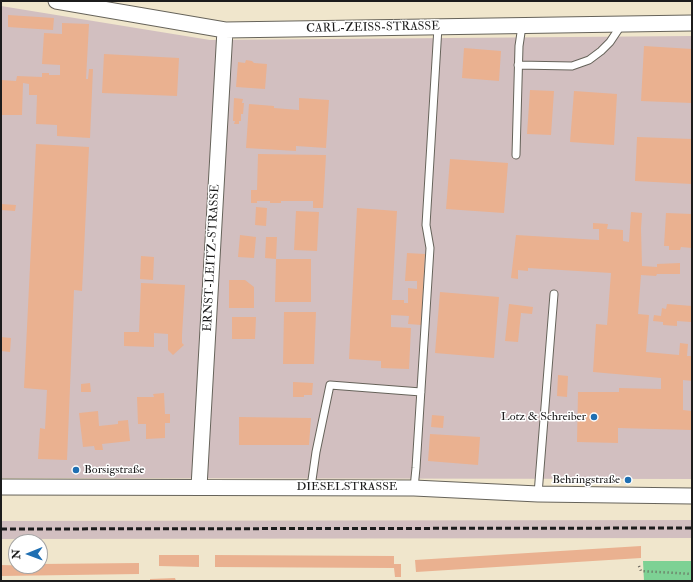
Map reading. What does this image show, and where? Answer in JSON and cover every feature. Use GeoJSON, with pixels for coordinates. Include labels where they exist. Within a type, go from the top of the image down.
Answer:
{"type":"FeatureCollection","features":[{"type":"Feature","properties":{"kind":"street","name":"CARL-ZEISS-STRASSE"},"geometry":{"type":"LineString","coordinates":[[56,1],[225,30],[692,23]]}},
{"type":"Feature","properties":{"kind":"street","name":"ERNST-LEITZ-STRASSE"},"geometry":{"type":"LineString","coordinates":[[199,487],[225,30]]}},
{"type":"Feature","properties":{"kind":"street","name":"DIESELSTRASSE"},"geometry":{"type":"LineString","coordinates":[[1,487],[414,488],[538,494],[692,496]]}},
{"type":"Feature","properties":{"kind":"lane"},"geometry":{"type":"LineString","coordinates":[[518,66],[572,66],[589,60],[602,51],[622,24]]}},
{"type":"Feature","properties":{"kind":"lane"},"geometry":{"type":"LineString","coordinates":[[516,155],[518,66],[522,26]]}},
{"type":"Feature","properties":{"kind":"lane"},"geometry":{"type":"LineString","coordinates":[[414,488],[430,248],[426,225],[438,27]]}},
{"type":"Feature","properties":{"kind":"lane"},"geometry":{"type":"LineString","coordinates":[[538,494],[554,294]]}},
{"type":"Feature","properties":{"kind":"lane"},"geometry":{"type":"LineString","coordinates":[[311,487],[316,452],[330,385],[421,392]]}},
{"type":"Feature","properties":{"kind":"path"},"geometry":{"type":"LineString","coordinates":[[639,566],[641,571],[692,574]]}},
{"type":"Feature","properties":{"kind":"shaded area"},"geometry":{"type":"Polygon","coordinates":[[[1,6],[210,40],[692,36],[692,479],[1,478],[1,6]]]}},
{"type":"Feature","properties":{"kind":"shaded area"},"geometry":{"type":"Polygon","coordinates":[[[692,520],[692,538],[48,539],[48,534],[8,534],[8,539],[1,539],[1,521],[692,520]]]}},
{"type":"Feature","properties":{"kind":"green space"},"geometry":{"type":"Polygon","coordinates":[[[643,561],[692,561],[692,581],[644,581],[643,561]]]}},
{"type":"Feature","properties":{"kind":"building"},"geometry":{"type":"Polygon","coordinates":[[[8,15],[54,18],[53,30],[8,27],[8,15]]]}},
{"type":"Feature","properties":{"kind":"building"},"geometry":{"type":"Polygon","coordinates":[[[62,23],[89,24],[86,79],[88,79],[89,69],[93,69],[90,138],[57,136],[57,125],[36,124],[37,95],[29,95],[29,84],[23,83],[22,115],[1,115],[1,80],[16,81],[17,76],[42,77],[42,73],[49,73],[49,75],[60,75],[60,65],[42,64],[44,33],[62,34],[62,23]]]}},
{"type":"Feature","properties":{"kind":"building"},"geometry":{"type":"Polygon","coordinates":[[[644,46],[692,49],[692,103],[641,101],[644,46]]]}},
{"type":"Feature","properties":{"kind":"building"},"geometry":{"type":"Polygon","coordinates":[[[464,48],[501,51],[499,81],[462,78],[464,48]]]}},
{"type":"Feature","properties":{"kind":"building"},"geometry":{"type":"Polygon","coordinates":[[[104,54],[179,58],[177,96],[102,93],[104,54]]]}},
{"type":"Feature","properties":{"kind":"building"},"geometry":{"type":"Polygon","coordinates":[[[246,60],[254,63],[267,64],[265,89],[236,87],[238,62],[245,63],[246,60]]]}},
{"type":"Feature","properties":{"kind":"building"},"geometry":{"type":"Polygon","coordinates":[[[530,90],[554,91],[551,135],[527,134],[530,90]]]}},
{"type":"Feature","properties":{"kind":"building"},"geometry":{"type":"Polygon","coordinates":[[[574,91],[617,94],[614,145],[570,142],[574,91]]]}},
{"type":"Feature","properties":{"kind":"building"},"geometry":{"type":"Polygon","coordinates":[[[234,98],[243,99],[242,103],[244,103],[243,114],[241,114],[241,121],[239,121],[239,124],[234,124],[235,121],[233,121],[234,98]]]}},
{"type":"Feature","properties":{"kind":"building"},"geometry":{"type":"Polygon","coordinates":[[[299,98],[329,100],[326,148],[296,146],[296,151],[246,148],[249,104],[299,110],[299,98]]]}},
{"type":"Feature","properties":{"kind":"building"},"geometry":{"type":"Polygon","coordinates":[[[637,137],[692,139],[692,184],[635,181],[637,137]]]}},
{"type":"Feature","properties":{"kind":"building"},"geometry":{"type":"Polygon","coordinates":[[[36,144],[89,147],[82,291],[74,290],[67,460],[38,459],[40,428],[45,429],[47,390],[24,388],[36,144]]]}},
{"type":"Feature","properties":{"kind":"building"},"geometry":{"type":"Polygon","coordinates":[[[258,154],[326,155],[323,208],[313,208],[313,201],[281,201],[281,203],[270,203],[270,201],[257,201],[257,203],[251,203],[251,190],[257,190],[258,154]]]}},
{"type":"Feature","properties":{"kind":"building"},"geometry":{"type":"Polygon","coordinates":[[[450,159],[508,163],[504,213],[446,209],[450,159]]]}},
{"type":"Feature","properties":{"kind":"building"},"geometry":{"type":"Polygon","coordinates":[[[1,204],[16,205],[15,211],[1,210],[1,204]]]}},
{"type":"Feature","properties":{"kind":"building"},"geometry":{"type":"Polygon","coordinates":[[[256,207],[267,208],[266,226],[255,225],[256,207]]]}},
{"type":"Feature","properties":{"kind":"building"},"geometry":{"type":"Polygon","coordinates":[[[357,208],[397,211],[392,300],[404,300],[404,303],[408,303],[408,288],[417,289],[417,281],[405,281],[407,253],[425,254],[421,325],[408,324],[409,316],[391,315],[391,327],[411,328],[409,369],[381,368],[381,361],[349,359],[357,208]]]}},
{"type":"Feature","properties":{"kind":"building"},"geometry":{"type":"Polygon","coordinates":[[[296,211],[319,212],[317,251],[294,250],[296,211]]]}},
{"type":"Feature","properties":{"kind":"building"},"geometry":{"type":"Polygon","coordinates":[[[631,212],[642,213],[642,266],[657,267],[657,264],[680,263],[680,274],[657,274],[656,276],[641,275],[638,314],[649,315],[646,352],[679,355],[680,343],[688,344],[687,356],[692,356],[692,381],[683,380],[683,410],[692,411],[692,430],[618,428],[618,443],[577,442],[578,392],[619,392],[619,388],[661,389],[661,378],[593,372],[596,324],[607,325],[611,273],[528,268],[528,271],[518,270],[518,279],[511,278],[516,235],[599,240],[599,229],[593,229],[593,223],[608,224],[607,229],[623,230],[623,241],[629,242],[631,212]]]}},
{"type":"Feature","properties":{"kind":"building"},"geometry":{"type":"Polygon","coordinates":[[[666,213],[692,214],[692,248],[681,247],[680,250],[669,250],[669,246],[664,246],[666,213]]]}},
{"type":"Feature","properties":{"kind":"building"},"geometry":{"type":"Polygon","coordinates":[[[240,235],[256,237],[254,258],[238,257],[240,235]]]}},
{"type":"Feature","properties":{"kind":"building"},"geometry":{"type":"Polygon","coordinates":[[[266,237],[277,237],[276,259],[265,258],[266,237]]]}},
{"type":"Feature","properties":{"kind":"building"},"geometry":{"type":"Polygon","coordinates":[[[141,256],[154,257],[153,280],[140,279],[141,256]]]}},
{"type":"Feature","properties":{"kind":"building"},"geometry":{"type":"Polygon","coordinates":[[[276,259],[311,259],[311,302],[275,302],[276,259]]]}},
{"type":"Feature","properties":{"kind":"building"},"geometry":{"type":"Polygon","coordinates":[[[229,280],[245,280],[254,287],[254,308],[229,308],[229,280]]]}},
{"type":"Feature","properties":{"kind":"building"},"geometry":{"type":"Polygon","coordinates":[[[141,283],[185,285],[182,335],[182,343],[184,345],[173,355],[168,350],[168,334],[154,333],[154,347],[124,346],[124,332],[139,332],[141,283]]]}},
{"type":"Feature","properties":{"kind":"building"},"geometry":{"type":"Polygon","coordinates":[[[440,292],[499,297],[494,358],[435,353],[440,292]]]}},
{"type":"Feature","properties":{"kind":"building"},"geometry":{"type":"Polygon","coordinates":[[[509,304],[533,307],[532,314],[521,313],[518,342],[505,341],[509,304]]]}},
{"type":"Feature","properties":{"kind":"building"},"geometry":{"type":"Polygon","coordinates":[[[667,304],[692,306],[691,322],[677,321],[677,326],[663,325],[663,322],[653,321],[654,315],[661,316],[662,308],[666,309],[667,304]]]}},
{"type":"Feature","properties":{"kind":"building"},"geometry":{"type":"Polygon","coordinates":[[[284,312],[316,312],[314,364],[283,364],[284,312]]]}},
{"type":"Feature","properties":{"kind":"building"},"geometry":{"type":"Polygon","coordinates":[[[232,317],[256,317],[255,339],[232,339],[232,317]]]}},
{"type":"Feature","properties":{"kind":"building"},"geometry":{"type":"Polygon","coordinates":[[[1,337],[11,338],[10,352],[1,351],[1,337]]]}},
{"type":"Feature","properties":{"kind":"building"},"geometry":{"type":"Polygon","coordinates":[[[558,375],[568,376],[567,397],[557,396],[558,375]]]}},
{"type":"Feature","properties":{"kind":"building"},"geometry":{"type":"Polygon","coordinates":[[[293,382],[313,383],[312,395],[293,397],[293,382]]]}},
{"type":"Feature","properties":{"kind":"building"},"geometry":{"type":"Polygon","coordinates":[[[90,383],[91,392],[81,392],[81,384],[90,383]]]}},
{"type":"Feature","properties":{"kind":"building"},"geometry":{"type":"Polygon","coordinates":[[[164,393],[165,414],[170,414],[170,423],[165,423],[165,438],[146,439],[146,424],[138,424],[137,397],[154,397],[153,394],[164,393]]]}},
{"type":"Feature","properties":{"kind":"building"},"geometry":{"type":"Polygon","coordinates":[[[98,411],[99,426],[118,424],[118,421],[128,420],[130,441],[102,444],[103,450],[95,450],[94,446],[83,447],[79,413],[98,411]]]}},
{"type":"Feature","properties":{"kind":"building"},"geometry":{"type":"Polygon","coordinates":[[[432,415],[444,416],[443,428],[431,427],[432,415]]]}},
{"type":"Feature","properties":{"kind":"building"},"geometry":{"type":"Polygon","coordinates":[[[239,417],[311,418],[309,445],[239,445],[239,417]]]}},
{"type":"Feature","properties":{"kind":"building"},"geometry":{"type":"Polygon","coordinates":[[[430,434],[480,437],[478,465],[428,461],[430,434]]]}},
{"type":"Feature","properties":{"kind":"building"},"geometry":{"type":"Polygon","coordinates":[[[641,546],[641,558],[416,572],[415,560],[641,546]]]}},
{"type":"Feature","properties":{"kind":"building"},"geometry":{"type":"Polygon","coordinates":[[[159,555],[199,555],[199,567],[159,566],[159,555]]]}},
{"type":"Feature","properties":{"kind":"building"},"geometry":{"type":"Polygon","coordinates":[[[215,555],[394,556],[394,564],[401,564],[401,577],[395,577],[394,568],[215,567],[215,555]]]}},
{"type":"Feature","properties":{"kind":"building"},"geometry":{"type":"Polygon","coordinates":[[[139,563],[139,574],[1,576],[1,565],[8,565],[8,574],[48,574],[48,564],[139,563]]]}},
{"type":"Feature","properties":{"kind":"building"},"geometry":{"type":"Polygon","coordinates":[[[175,578],[176,581],[150,581],[150,579],[175,578]]]}},
{"type":"Feature","properties":{"kind":"railway"},"geometry":{"type":"LineString","coordinates":[[1,529],[692,528]]}},
{"type":"Feature","properties":{"kind":"place","name":"Lotz & Schreiber"},"geometry":{"type":"Point","coordinates":[594,417]}},
{"type":"Feature","properties":{"kind":"place","name":"Borsigstraße"},"geometry":{"type":"Point","coordinates":[76,470]}},
{"type":"Feature","properties":{"kind":"place","name":"Behringstraße"},"geometry":{"type":"Point","coordinates":[628,480]}}]}
